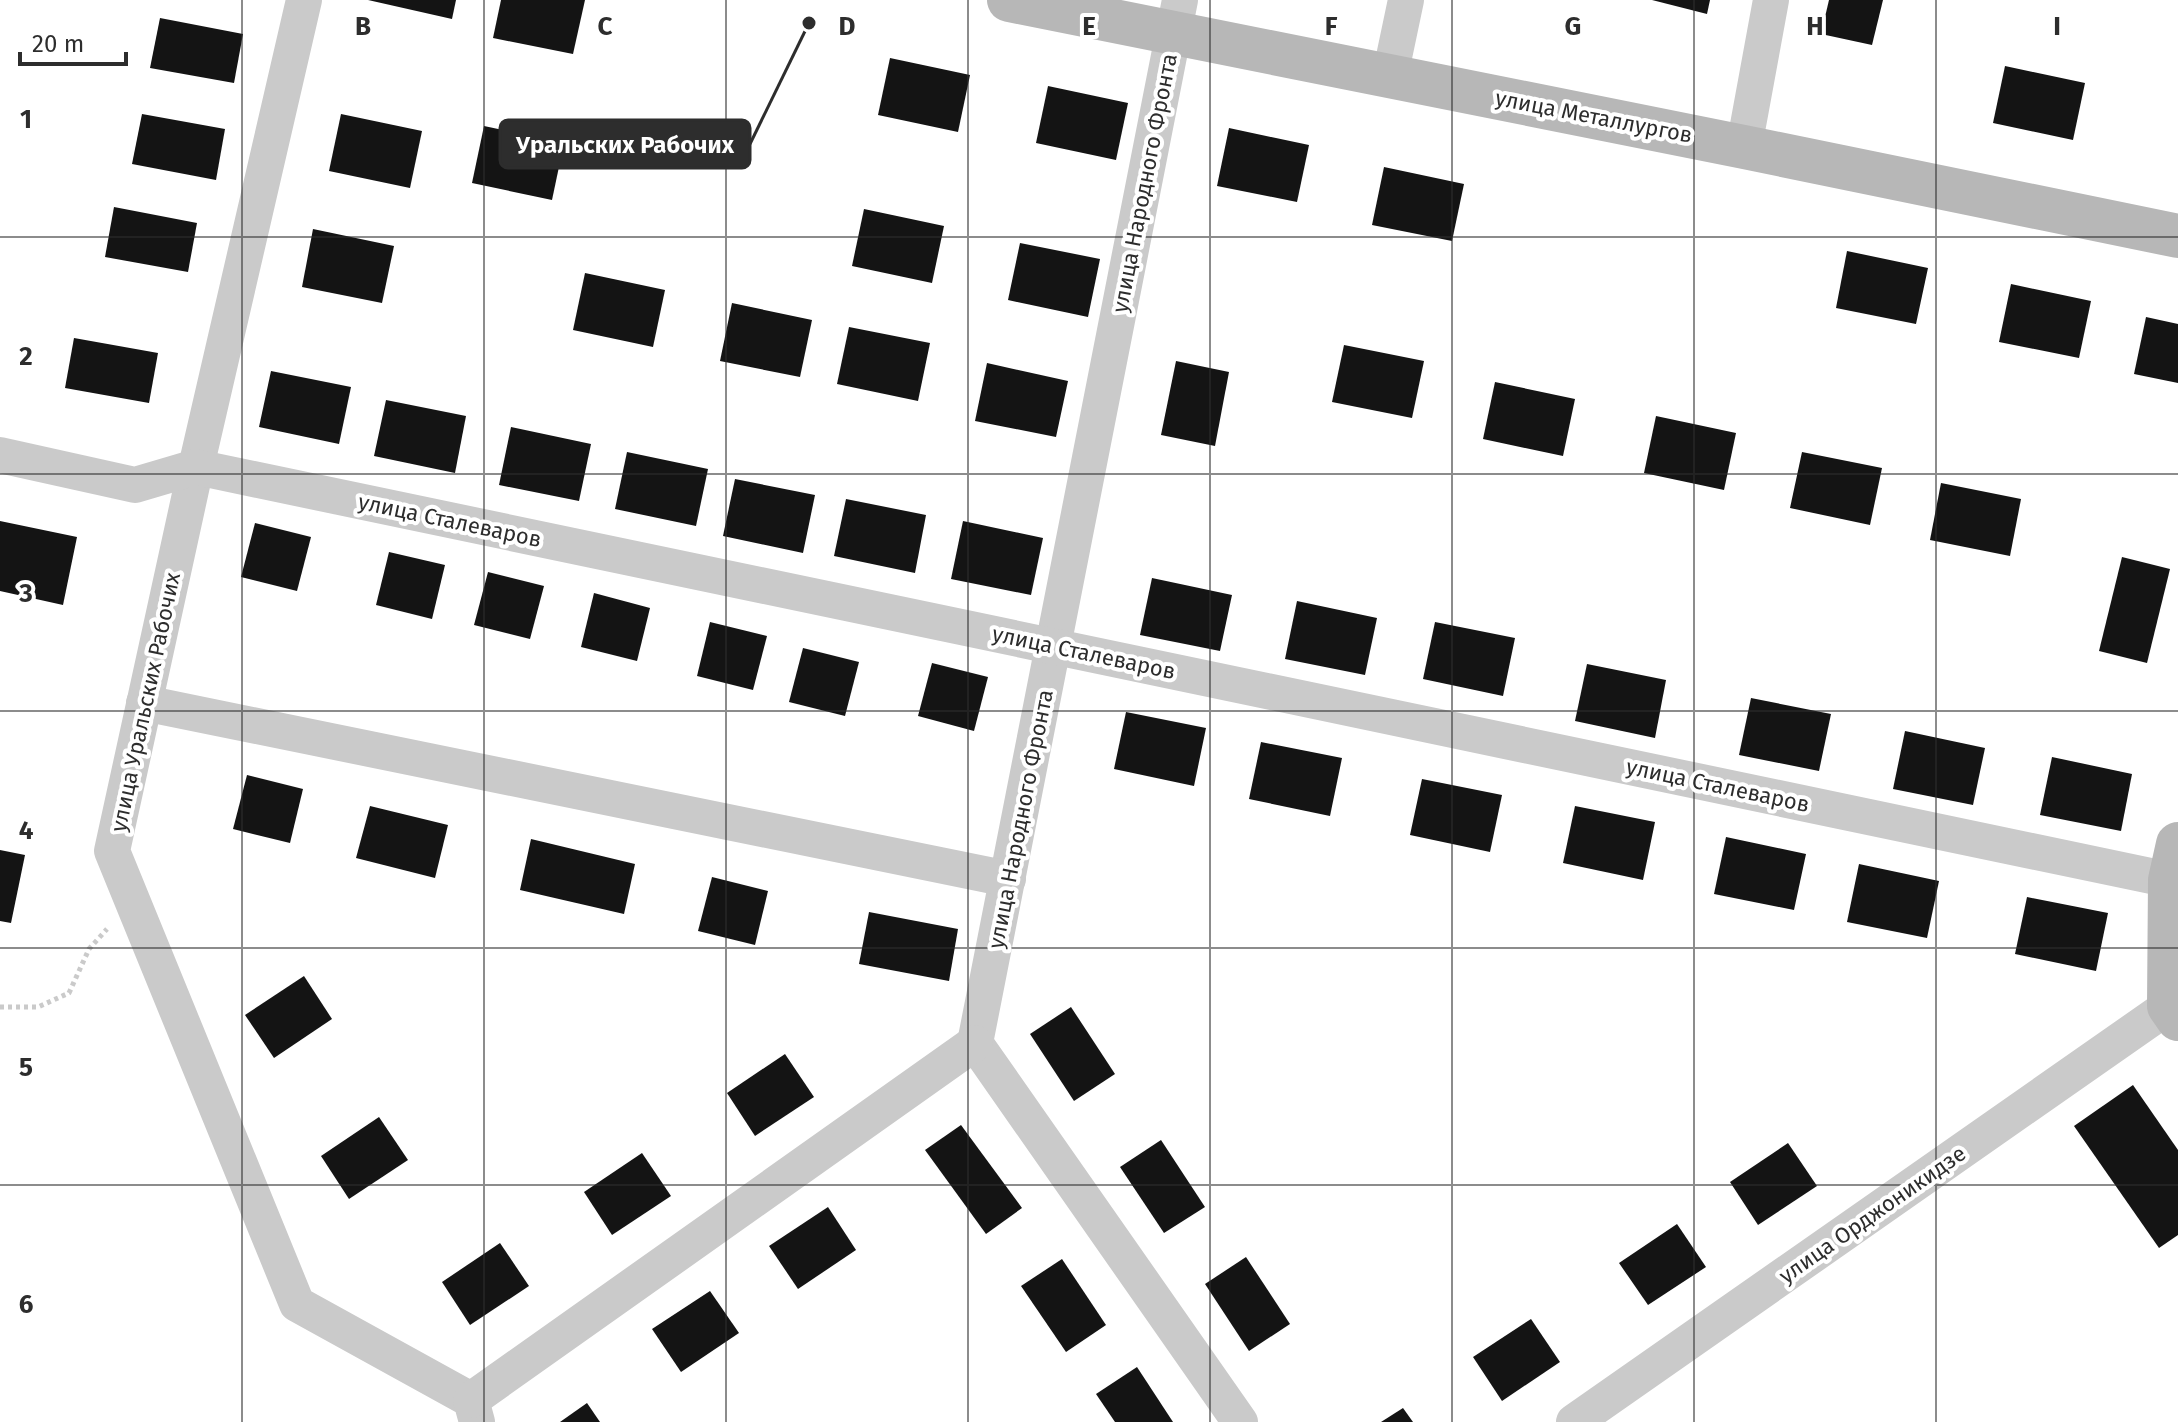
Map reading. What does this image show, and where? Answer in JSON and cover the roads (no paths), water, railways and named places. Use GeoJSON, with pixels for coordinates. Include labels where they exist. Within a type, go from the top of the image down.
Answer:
{"type":"FeatureCollection","features":[{"type":"Feature","properties":{"kind":"main road","name":"улица Металлургов"},"geometry":{"type":"LineString","coordinates":[[1009,0],[1176,16],[1390,76],[2178,236]]}},
{"type":"Feature","properties":{"kind":"main road","name":"улица Орджоникидзе"},"geometry":{"type":"LineString","coordinates":[[2174,862],[2174,1012]]}},
{"type":"Feature","properties":{"kind":"street","name":"улица Уральских Рабочих"},"geometry":{"type":"LineString","coordinates":[[304,0],[196,467],[112,851],[297,1304],[474,1411]]}},
{"type":"Feature","properties":{"kind":"street"},"geometry":{"type":"LineString","coordinates":[[1390,76],[1406,0]]}},
{"type":"Feature","properties":{"kind":"street"},"geometry":{"type":"LineString","coordinates":[[1744,147],[1771,0]]}},
{"type":"Feature","properties":{"kind":"street","name":"улица Народного Фронта"},"geometry":{"type":"LineString","coordinates":[[975,1043],[1176,16]]}},
{"type":"Feature","properties":{"kind":"street","name":"улица Сталеваров"},"geometry":{"type":"LineString","coordinates":[[0,455],[135,485],[196,467],[1054,646],[2174,862]]}},
{"type":"Feature","properties":{"kind":"street"},"geometry":{"type":"LineString","coordinates":[[144,703],[1008,879]]}},
{"type":"Feature","properties":{"kind":"street","name":"улица Орджоникидзе"},"geometry":{"type":"LineString","coordinates":[[1574,1422],[2174,1012]]}},
{"type":"Feature","properties":{"kind":"street"},"geometry":{"type":"LineString","coordinates":[[474,1411],[975,1043],[1240,1422]]}},
{"type":"Feature","properties":{"kind":"place","name":"Уральских Рабочих"},"geometry":{"type":"Point","coordinates":[809,23]}}]}
